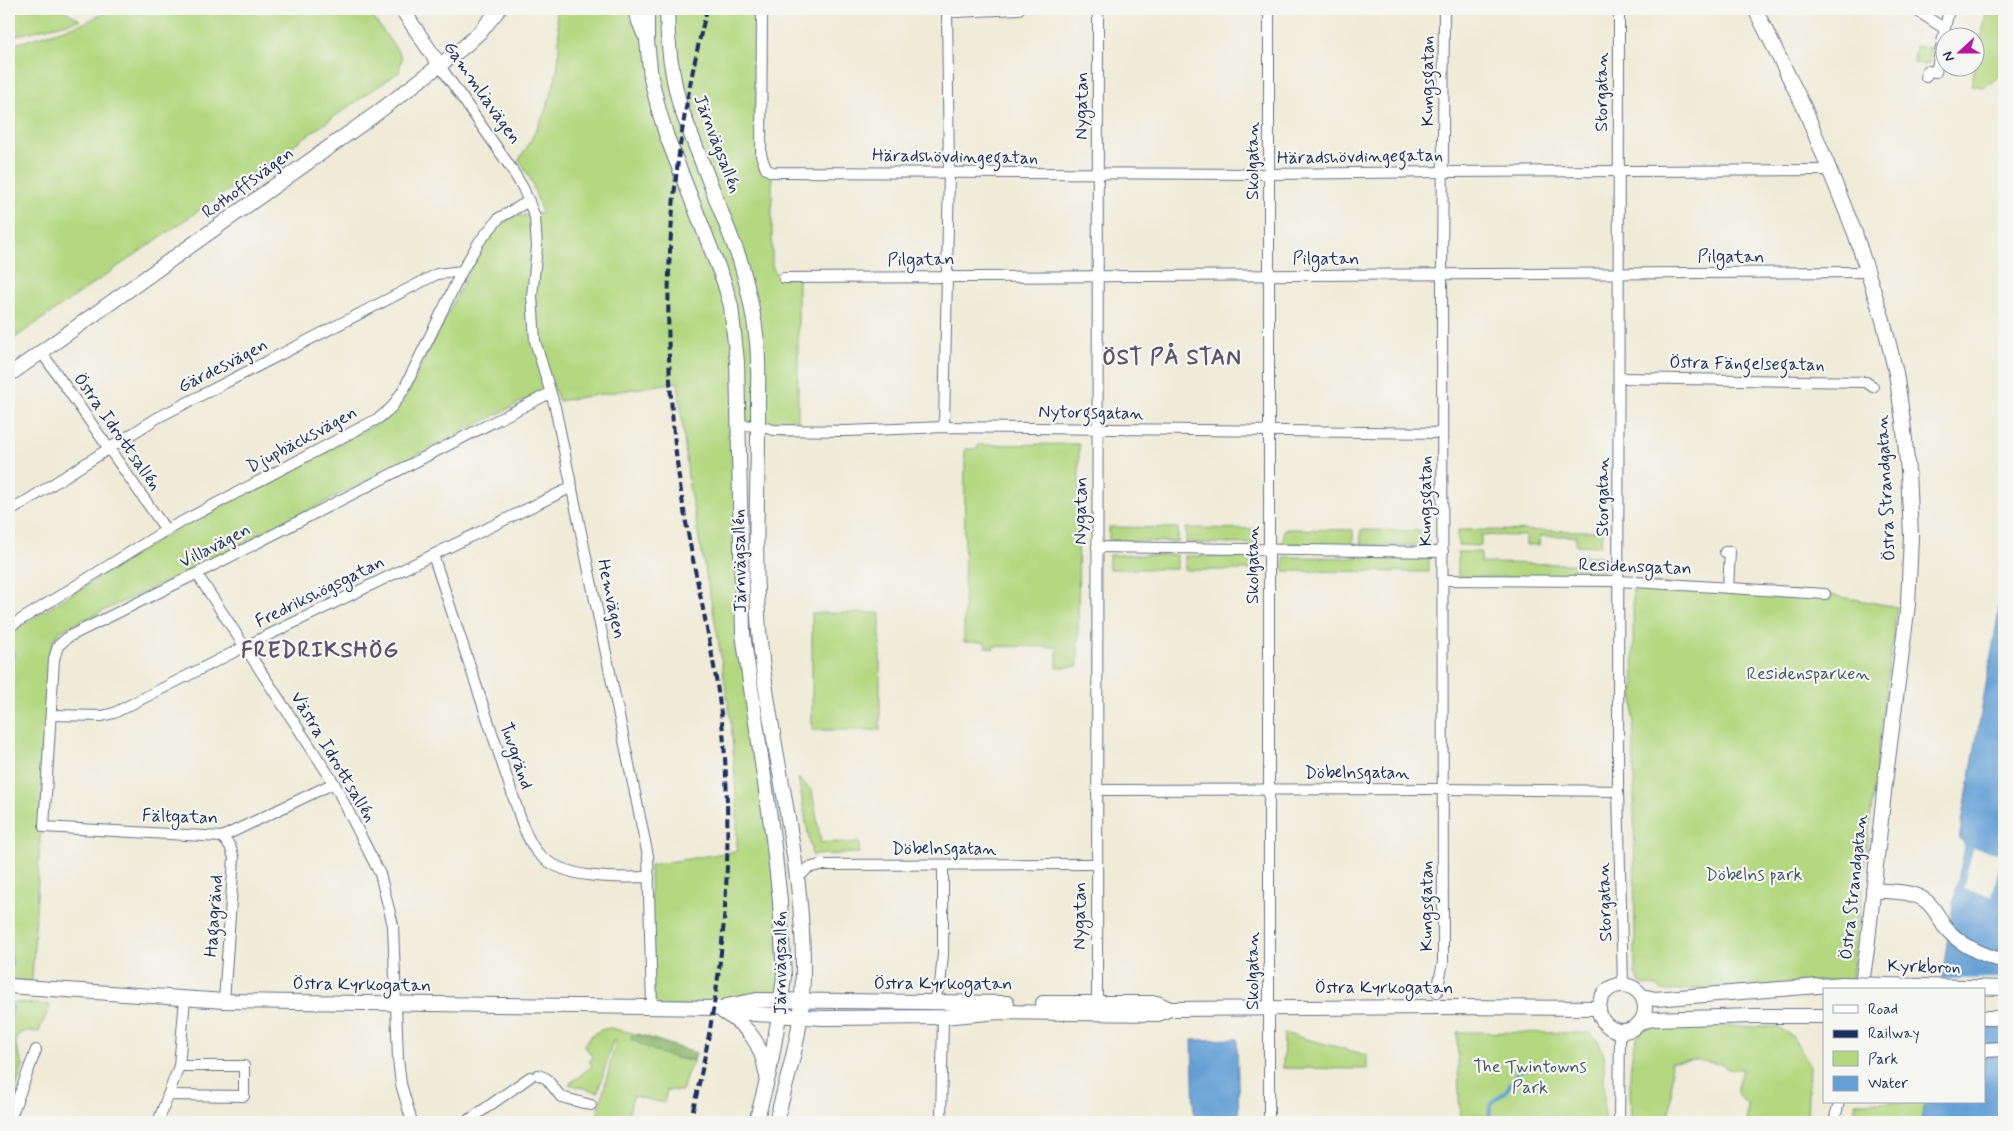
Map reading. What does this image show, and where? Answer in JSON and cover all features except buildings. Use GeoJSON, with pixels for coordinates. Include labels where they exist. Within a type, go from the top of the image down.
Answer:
{"type":"FeatureCollection","features":[{"type":"Feature","properties":{"kind":"street","name":"Gammliavägen"},"geometry":{"type":"LineString","coordinates":[[402,9],[511,168],[529,201]]}},
{"type":"Feature","properties":{"kind":"street","name":"Rothoffsvägen"},"geometry":{"type":"LineString","coordinates":[[9,375],[373,116],[440,66],[482,30],[499,9]]}},
{"type":"Feature","properties":{"kind":"street"},"geometry":{"type":"LineString","coordinates":[[634,9],[648,41]]}},
{"type":"Feature","properties":{"kind":"street","name":"Järnvägsallén"},"geometry":{"type":"LineString","coordinates":[[648,9],[651,78],[659,111],[667,138],[716,260],[731,306],[737,362],[743,634],[773,838],[780,901],[784,976],[779,1016],[766,1086],[756,1122]]}},
{"type":"Feature","properties":{"kind":"street","name":"Järnvägsallén"},"geometry":{"type":"LineString","coordinates":[[667,9],[669,56],[680,106],[733,239],[748,286],[758,343],[759,630],[767,689],[794,843],[803,964],[802,1001],[798,1034],[776,1122]]}},
{"type":"Feature","properties":{"kind":"street","name":"Häradshövdingegatan"},"geometry":{"type":"LineString","coordinates":[[762,9],[761,155],[766,168],[772,172],[949,172],[1098,175],[1828,170]]}},
{"type":"Feature","properties":{"kind":"street"},"geometry":{"type":"LineString","coordinates":[[944,428],[949,172],[947,9],[955,12],[1019,9]]}},
{"type":"Feature","properties":{"kind":"street","name":"Nygatan"},"geometry":{"type":"LineString","coordinates":[[1097,1009],[1098,9]]}},
{"type":"Feature","properties":{"kind":"street","name":"Skolgatan"},"geometry":{"type":"LineString","coordinates":[[1269,9],[1269,1122]]}},
{"type":"Feature","properties":{"kind":"street","name":"Kungsgatan"},"geometry":{"type":"LineString","coordinates":[[1437,992],[1443,962],[1442,275],[1444,9]]}},
{"type":"Feature","properties":{"kind":"street","name":"Storgatan"},"geometry":{"type":"LineString","coordinates":[[1619,9],[1618,791],[1623,985]]}},
{"type":"Feature","properties":{"kind":"street","name":"Östra Strandgatan"},"geometry":{"type":"LineString","coordinates":[[1755,9],[1804,107],[1855,233],[1884,320],[1896,373],[1908,470],[1911,536],[1908,604],[1861,988]]}},
{"type":"Feature","properties":{"kind":"street"},"geometry":{"type":"LineString","coordinates":[[1911,9],[1943,28]]}},
{"type":"Feature","properties":{"kind":"street"},"geometry":{"type":"LineString","coordinates":[[1945,28],[1949,9]]}},
{"type":"Feature","properties":{"kind":"street"},"geometry":{"type":"LineString","coordinates":[[1926,77],[1927,70],[1936,72]]}},
{"type":"Feature","properties":{"kind":"street","name":"Djupbäcksvägen"},"geometry":{"type":"LineString","coordinates":[[9,627],[166,530],[379,418],[392,407],[404,389],[462,271],[479,242],[499,218],[529,201]]}},
{"type":"Feature","properties":{"kind":"street","name":"Hemvägen"},"geometry":{"type":"LineString","coordinates":[[529,201],[537,227],[532,296],[535,341],[555,407],[648,856],[652,1008]]}},
{"type":"Feature","properties":{"kind":"street","name":"Gärdesvägen"},"geometry":{"type":"LineString","coordinates":[[9,512],[157,418],[437,274],[462,271]]}},
{"type":"Feature","properties":{"kind":"street","name":"Pilgatan"},"geometry":{"type":"LineString","coordinates":[[784,278],[1868,272]]}},
{"type":"Feature","properties":{"kind":"street","name":"Östra Idrottsallén"},"geometry":{"type":"LineString","coordinates":[[42,353],[166,530]]}},
{"type":"Feature","properties":{"kind":"street","name":"Östra Fängelsegatan"},"geometry":{"type":"LineString","coordinates":[[1619,378],[1866,382],[1873,387]]}},
{"type":"Feature","properties":{"kind":"street","name":"Villavägen"},"geometry":{"type":"LineString","coordinates":[[44,827],[54,658],[58,646],[68,637],[197,574],[550,393]]}},
{"type":"Feature","properties":{"kind":"street","name":"Nytorgsgatan"},"geometry":{"type":"LineString","coordinates":[[739,425],[759,426],[774,430],[847,431],[944,428],[1442,433]]}},
{"type":"Feature","properties":{"kind":"street","name":"Fredrikshögsgatan"},"geometry":{"type":"LineString","coordinates":[[51,715],[102,716],[114,713],[244,647],[572,487]]}},
{"type":"Feature","properties":{"kind":"street"},"geometry":{"type":"LineString","coordinates":[[1098,547],[1443,552]]}},
{"type":"Feature","properties":{"kind":"street"},"geometry":{"type":"LineString","coordinates":[[1725,552],[1730,552],[1728,588]]}},
{"type":"Feature","properties":{"kind":"street","name":"Tuvgränd"},"geometry":{"type":"LineString","coordinates":[[434,555],[523,826],[538,853],[555,866],[569,872],[649,877]]}},
{"type":"Feature","properties":{"kind":"street","name":"Västra Idrottsallén"},"geometry":{"type":"LineString","coordinates":[[197,574],[334,783],[360,831],[384,887],[393,925],[401,1084],[412,1122]]}},
{"type":"Feature","properties":{"kind":"street","name":"Residensgatan"},"geometry":{"type":"LineString","coordinates":[[1443,580],[1619,581],[1825,594]]}},
{"type":"Feature","properties":{"kind":"street","name":"Fältgatan"},"geometry":{"type":"LineString","coordinates":[[44,827],[222,837],[334,783]]}},
{"type":"Feature","properties":{"kind":"street","name":"Döbelnsgatan"},"geometry":{"type":"LineString","coordinates":[[1097,790],[1443,789],[1618,791]]}},
{"type":"Feature","properties":{"kind":"street","name":"Hagagränd"},"geometry":{"type":"LineString","coordinates":[[222,837],[230,846],[234,858],[224,1001]]}},
{"type":"Feature","properties":{"kind":"street","name":"Döbelnsgatan"},"geometry":{"type":"LineString","coordinates":[[798,878],[814,865],[1096,864]]}},
{"type":"Feature","properties":{"kind":"street"},"geometry":{"type":"LineString","coordinates":[[932,1003],[940,985],[944,954],[944,865]]}},
{"type":"Feature","properties":{"kind":"street","name":"Kyrkbron"},"geometry":{"type":"LineString","coordinates":[[1873,890],[1916,896],[1930,905],[1946,928],[1956,937],[1975,950],[2004,960]]}},
{"type":"Feature","properties":{"kind":"street","name":"Kyrkbron"},"geometry":{"type":"LineString","coordinates":[[1642,996],[1655,999],[1843,984],[2004,988]]}},
{"type":"Feature","properties":{"kind":"street","name":"Östra Kyrkogatan"},"geometry":{"type":"LineString","coordinates":[[9,986],[224,1001],[396,1005],[716,1008],[755,1014],[800,1017],[943,1017],[999,1012],[1097,1009],[1157,1003],[1170,1009],[1446,1006],[1599,1008]]}},
{"type":"Feature","properties":{"kind":"street"},"geometry":{"type":"LineString","coordinates":[[1641,1022],[1646,1008],[1642,996],[1633,987],[1614,986],[1606,991],[1600,1001],[1599,1008],[1604,1022],[1612,1029],[1620,1032],[1632,1030],[1641,1022],[1653,1019],[1823,1016]]}},
{"type":"Feature","properties":{"kind":"street"},"geometry":{"type":"LineString","coordinates":[[158,1122],[179,1066],[186,999]]}},
{"type":"Feature","properties":{"kind":"street","name":"Östra Kyrkogatan"},"geometry":{"type":"LineString","coordinates":[[716,1008],[757,1000],[781,1000],[1097,1009]]}},
{"type":"Feature","properties":{"kind":"street"},"geometry":{"type":"LineString","coordinates":[[716,1008],[742,1024],[753,1039],[763,1056],[766,1086]]}},
{"type":"Feature","properties":{"kind":"street"},"geometry":{"type":"LineString","coordinates":[[941,1122],[943,1017]]}},
{"type":"Feature","properties":{"kind":"street"},"geometry":{"type":"LineString","coordinates":[[1986,1018],[2004,1018]]}},
{"type":"Feature","properties":{"kind":"street"},"geometry":{"type":"LineString","coordinates":[[1620,1032],[1620,1122]]}},
{"type":"Feature","properties":{"kind":"street"},"geometry":{"type":"LineString","coordinates":[[1986,1050],[2004,1049]]}},
{"type":"Feature","properties":{"kind":"street"},"geometry":{"type":"LineString","coordinates":[[9,1122],[36,1050]]}},
{"type":"Feature","properties":{"kind":"street"},"geometry":{"type":"LineString","coordinates":[[168,1095],[244,1096],[244,1066],[179,1066]]}},
{"type":"Feature","properties":{"kind":"street"},"geometry":{"type":"LineString","coordinates":[[466,1122],[534,1076],[546,1078],[561,1097],[591,1105]]}},
{"type":"Feature","properties":{"kind":"street"},"geometry":{"type":"LineString","coordinates":[[1834,1122],[1838,1104]]}},
{"type":"Feature","properties":{"kind":"green space"},"geometry":{"type":"Polygon","coordinates":[[[9,9],[63,9],[80,20],[9,37],[9,9]]]}},
{"type":"Feature","properties":{"kind":"green space"},"geometry":{"type":"Polygon","coordinates":[[[112,9],[367,9],[402,57],[399,72],[9,342],[9,46],[84,23],[112,9]]]}},
{"type":"Feature","properties":{"kind":"green space"},"geometry":{"type":"Polygon","coordinates":[[[555,9],[762,9],[761,155],[772,172],[772,265],[775,273],[784,278],[798,278],[798,430],[740,425],[742,581],[773,838],[781,1000],[652,1008],[650,865],[737,851],[737,808],[731,722],[717,632],[689,486],[678,382],[559,401],[553,386],[197,567],[62,630],[54,639],[51,655],[32,981],[9,980],[9,633],[168,534],[382,421],[408,392],[482,247],[502,223],[517,216],[542,213],[531,180],[519,160],[542,118],[557,72],[559,32],[555,9]]]}},
{"type":"Feature","properties":{"kind":"green space"},"geometry":{"type":"Polygon","coordinates":[[[1987,9],[2004,9],[2004,73],[1985,87],[1971,86],[1973,78],[1986,78],[1986,28],[1983,28],[1987,9]]]}},
{"type":"Feature","properties":{"kind":"green space"},"geometry":{"type":"Polygon","coordinates":[[[1916,46],[1931,48],[1929,63],[1925,65],[1914,63],[1916,46]]]}},
{"type":"Feature","properties":{"kind":"green space"},"geometry":{"type":"Polygon","coordinates":[[[1079,444],[1078,666],[1057,668],[1057,647],[993,646],[993,649],[986,647],[985,642],[964,642],[965,449],[978,449],[978,445],[1079,444]]]}},
{"type":"Feature","properties":{"kind":"green space"},"geometry":{"type":"Polygon","coordinates":[[[1109,527],[1178,528],[1178,542],[1109,541],[1109,527]]]}},
{"type":"Feature","properties":{"kind":"green space"},"geometry":{"type":"Polygon","coordinates":[[[1186,528],[1255,529],[1255,544],[1186,543],[1186,528]]]}},
{"type":"Feature","properties":{"kind":"green space"},"geometry":{"type":"Polygon","coordinates":[[[1284,529],[1353,530],[1353,545],[1283,544],[1284,529]]]}},
{"type":"Feature","properties":{"kind":"green space"},"geometry":{"type":"Polygon","coordinates":[[[1361,530],[1428,531],[1428,546],[1361,545],[1361,530]]]}},
{"type":"Feature","properties":{"kind":"green space"},"geometry":{"type":"Polygon","coordinates":[[[1458,530],[1602,531],[1601,546],[1576,545],[1576,536],[1540,536],[1539,545],[1526,545],[1526,536],[1481,535],[1481,546],[1458,545],[1458,530]]]}},
{"type":"Feature","properties":{"kind":"green space"},"geometry":{"type":"Polygon","coordinates":[[[1458,552],[1481,552],[1481,563],[1575,564],[1576,556],[1602,556],[1602,578],[1458,577],[1458,552]]]}},
{"type":"Feature","properties":{"kind":"green space"},"geometry":{"type":"Polygon","coordinates":[[[1109,555],[1177,555],[1177,569],[1109,569],[1109,555]]]}},
{"type":"Feature","properties":{"kind":"green space"},"geometry":{"type":"Polygon","coordinates":[[[1185,556],[1255,556],[1255,570],[1185,570],[1185,556]]]}},
{"type":"Feature","properties":{"kind":"green space"},"geometry":{"type":"Polygon","coordinates":[[[1284,557],[1429,558],[1429,572],[1284,571],[1284,557]]]}},
{"type":"Feature","properties":{"kind":"green space"},"geometry":{"type":"Polygon","coordinates":[[[1633,582],[1825,594],[1897,607],[1876,767],[1852,979],[1667,991],[1661,990],[1656,986],[1641,984],[1635,974],[1633,582]]]}},
{"type":"Feature","properties":{"kind":"green space"},"geometry":{"type":"Polygon","coordinates":[[[812,613],[880,613],[880,730],[812,730],[812,613]]]}},
{"type":"Feature","properties":{"kind":"green space"},"geometry":{"type":"Polygon","coordinates":[[[798,778],[812,791],[821,843],[860,843],[859,853],[812,855],[798,778]]]}},
{"type":"Feature","properties":{"kind":"green space"},"geometry":{"type":"Polygon","coordinates":[[[9,1002],[50,1005],[39,1032],[23,1032],[16,1039],[17,1051],[23,1065],[9,1114],[9,1002]]]}},
{"type":"Feature","properties":{"kind":"green space"},"geometry":{"type":"Polygon","coordinates":[[[1659,1025],[1778,1027],[1792,1036],[1809,1064],[1807,1122],[1747,1122],[1747,1103],[1738,1095],[1737,1091],[1743,1069],[1728,1069],[1720,1064],[1697,1060],[1670,1062],[1672,1073],[1670,1122],[1631,1122],[1630,1070],[1635,1043],[1640,1033],[1648,1027],[1659,1025]]]}},
{"type":"Feature","properties":{"kind":"green space"},"geometry":{"type":"Polygon","coordinates":[[[611,1028],[641,1035],[631,1036],[685,1060],[694,1060],[682,1091],[667,1090],[664,1103],[633,1096],[627,1122],[616,1122],[597,1117],[616,1041],[613,1040],[598,1092],[569,1084],[592,1066],[589,1061],[593,1058],[584,1045],[586,1041],[595,1033],[611,1028]]]}},
{"type":"Feature","properties":{"kind":"green space","name":"The Twintowns Park"},"geometry":{"type":"Polygon","coordinates":[[[1457,1032],[1589,1033],[1598,1041],[1604,1055],[1604,1122],[1460,1122],[1457,1032]]]}},
{"type":"Feature","properties":{"kind":"green space"},"geometry":{"type":"Polygon","coordinates":[[[1284,1033],[1367,1055],[1367,1069],[1283,1068],[1284,1033]]]}},
{"type":"Feature","properties":{"kind":"green space"},"geometry":{"type":"Polygon","coordinates":[[[641,1035],[696,1053],[694,1060],[661,1054],[631,1039],[631,1036],[641,1035]]]}},
{"type":"Feature","properties":{"kind":"green space"},"geometry":{"type":"Polygon","coordinates":[[[1856,1104],[1924,1104],[1921,1122],[1850,1122],[1856,1104]]]}},
{"type":"Feature","properties":{"kind":"water"},"geometry":{"type":"Polygon","coordinates":[[[2004,581],[2004,1122],[1921,1122],[1924,1104],[1986,1104],[1986,988],[1940,988],[1953,904],[1965,847],[1962,840],[1959,839],[2004,581]]]}},
{"type":"Feature","properties":{"kind":"water"},"geometry":{"type":"Polygon","coordinates":[[[1237,1039],[1239,1122],[1194,1122],[1192,1040],[1237,1039]]]}},
{"type":"Feature","properties":{"kind":"pier"},"geometry":{"type":"Polygon","coordinates":[[[1973,848],[2002,854],[1992,896],[1963,889],[1973,848]]]}},
{"type":"Feature","properties":{"kind":"pier"},"geometry":{"type":"Polygon","coordinates":[[[2004,978],[2004,1027],[1986,1026],[1986,988],[1937,988],[1939,979],[2004,978]]]}},
{"type":"Feature","properties":{"kind":"waterway"},"geometry":{"type":"LineString","coordinates":[[9,666],[13,654]]}},
{"type":"Feature","properties":{"kind":"waterway"},"geometry":{"type":"LineString","coordinates":[[9,945],[11,966]]}},
{"type":"Feature","properties":{"kind":"waterway"},"geometry":{"type":"LineString","coordinates":[[9,1020],[12,1007]]}},
{"type":"Feature","properties":{"kind":"waterway"},"geometry":{"type":"LineString","coordinates":[[1489,1122],[1490,1107],[1506,1091],[1518,1071],[1531,1067],[1555,1066]]}},
{"type":"Feature","properties":{"kind":"railway"},"geometry":{"type":"LineString","coordinates":[[690,1122],[710,1031],[717,986],[726,897],[727,806],[725,758],[718,689],[680,485],[673,425],[668,306],[675,186],[693,68],[707,9]]}},
{"type":"Feature","properties":{"kind":"district","name":"ÖST PÅ STAN"},"geometry":{"type":"Point","coordinates":[1172,358]}},
{"type":"Feature","properties":{"kind":"district","name":"FREDRIKSHÖG"},"geometry":{"type":"Point","coordinates":[320,651]}},
{"type":"Feature","properties":{"kind":"park label","name":"Residensparken"},"geometry":{"type":"Point","coordinates":[1808,674]}},
{"type":"Feature","properties":{"kind":"park label","name":"Döbelns park"},"geometry":{"type":"Point","coordinates":[1754,875]}}]}
